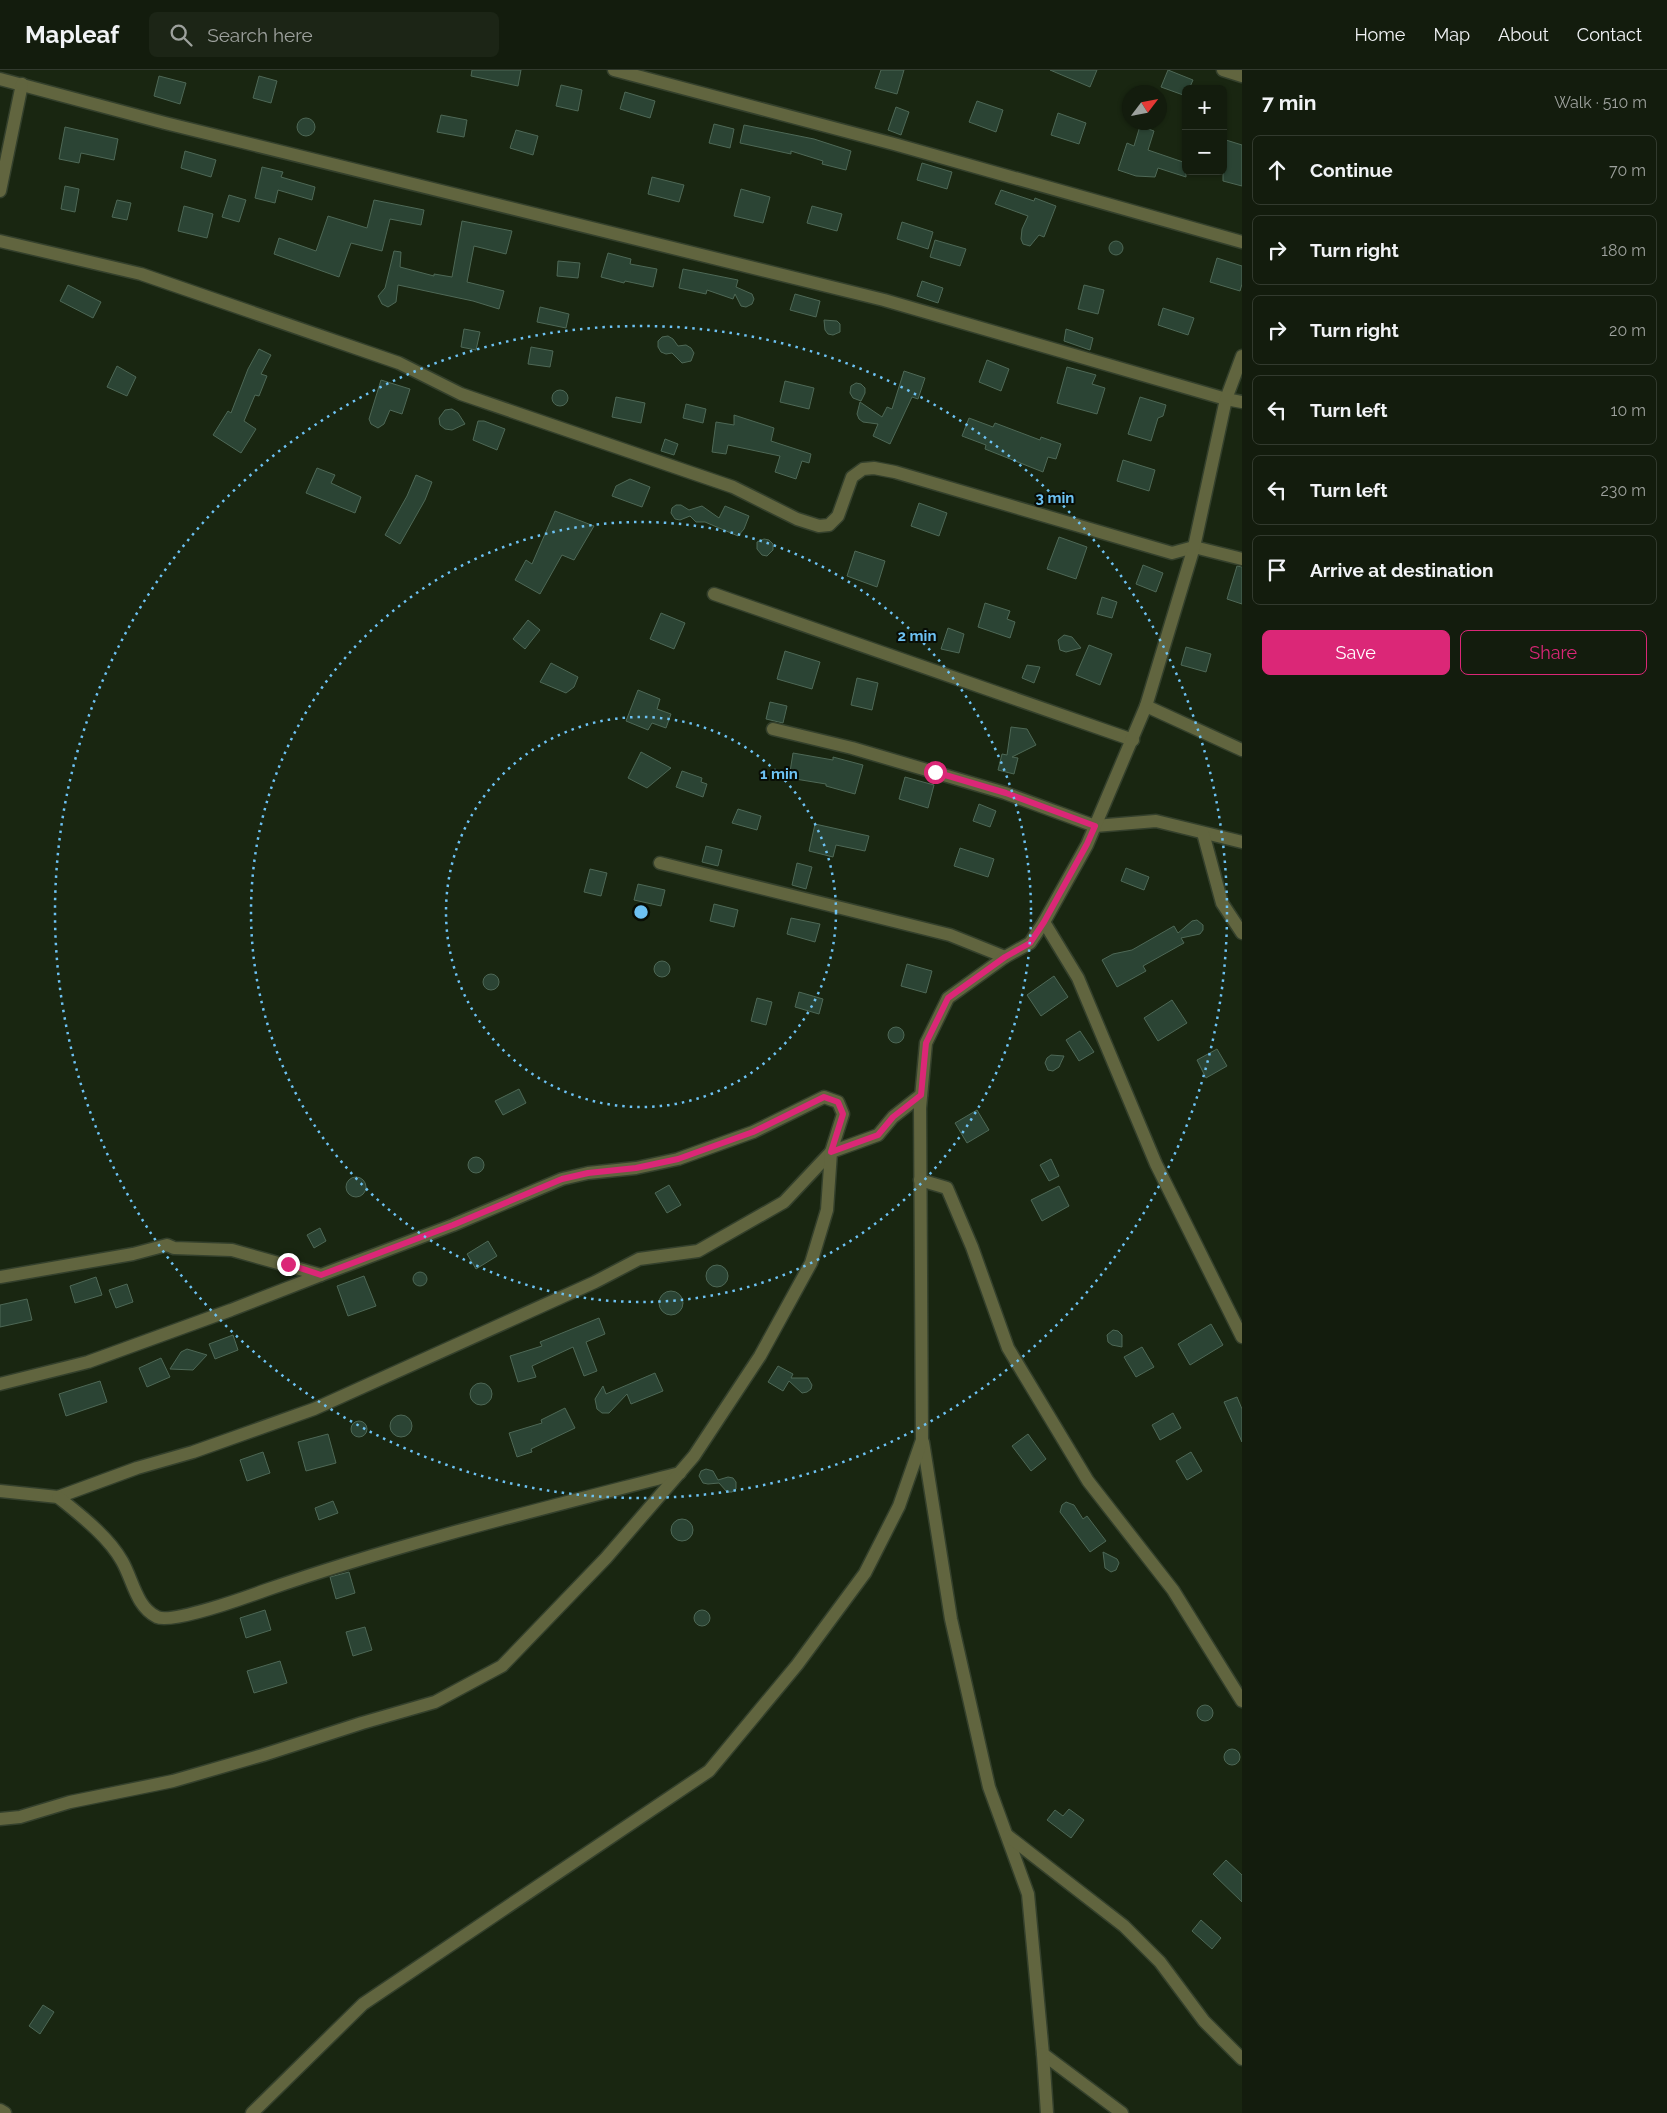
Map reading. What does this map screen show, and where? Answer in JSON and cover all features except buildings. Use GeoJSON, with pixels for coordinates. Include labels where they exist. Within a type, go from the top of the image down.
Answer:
{"type":"FeatureCollection","features":[{"type":"Feature","properties":{"kind":"street"},"geometry":{"type":"LineString","coordinates":[[614,70],[894,144],[1242,242]]}},
{"type":"Feature","properties":{"kind":"street"},"geometry":{"type":"LineString","coordinates":[[1223,70],[1242,76]]}},
{"type":"Feature","properties":{"kind":"street"},"geometry":{"type":"LineString","coordinates":[[0,79],[165,122],[884,300],[1242,402]]}},
{"type":"Feature","properties":{"kind":"street"},"geometry":{"type":"LineString","coordinates":[[0,191],[22,84]]}},
{"type":"Feature","properties":{"kind":"street"},"geometry":{"type":"LineString","coordinates":[[0,241],[141,274],[399,363],[462,394],[733,487],[797,518],[819,526],[829,524],[838,516],[852,477],[863,469],[874,468],[895,472],[1172,553],[1194,547],[1242,559]]}},
{"type":"Feature","properties":{"kind":"street"},"geometry":{"type":"LineString","coordinates":[[1047,2113],[1028,1894],[989,1786],[950,1619],[922,1440],[920,1180],[921,1095],[926,1043],[948,998],[1005,957],[1030,943],[1044,922],[1087,844],[1146,706],[1194,547],[1226,399],[1242,356]]}},
{"type":"Feature","properties":{"kind":"street"},"geometry":{"type":"LineString","coordinates":[[714,594],[1133,740]]}},
{"type":"Feature","properties":{"kind":"street"},"geometry":{"type":"LineString","coordinates":[[1146,706],[1242,750]]}},
{"type":"Feature","properties":{"kind":"street"},"geometry":{"type":"LineString","coordinates":[[773,729],[852,748],[1006,793],[1095,826],[1156,821],[1242,842]]}},
{"type":"Feature","properties":{"kind":"street"},"geometry":{"type":"LineString","coordinates":[[1203,833],[1222,903],[1242,933]]}},
{"type":"Feature","properties":{"kind":"street"},"geometry":{"type":"LineString","coordinates":[[660,863],[950,935],[1005,957]]}},
{"type":"Feature","properties":{"kind":"street"},"geometry":{"type":"LineString","coordinates":[[1044,922],[1078,978],[1156,1164],[1242,1338]]}},
{"type":"Feature","properties":{"kind":"street"},"geometry":{"type":"LineString","coordinates":[[0,1491],[58,1498],[137,1468],[193,1452],[314,1409],[586,1286],[639,1259],[698,1251],[784,1202],[831,1152],[878,1135],[893,1117],[921,1095]]}},
{"type":"Feature","properties":{"kind":"street"},"geometry":{"type":"LineString","coordinates":[[0,1384],[88,1362],[453,1225],[562,1179],[588,1173],[636,1168],[678,1159],[753,1132],[824,1097],[838,1102],[843,1114],[831,1152],[827,1210],[811,1263],[760,1356],[694,1456],[680,1473],[606,1558],[502,1666],[434,1702],[173,1781],[70,1802],[20,1817],[0,1819]]}},
{"type":"Feature","properties":{"kind":"street"},"geometry":{"type":"LineString","coordinates":[[920,1180],[947,1188],[972,1247],[1008,1348],[1088,1482],[1173,1590],[1242,1701]]}},
{"type":"Feature","properties":{"kind":"street"},"geometry":{"type":"LineString","coordinates":[[0,1276],[133,1254],[167,1245],[174,1248],[232,1250],[321,1275]]}},
{"type":"Feature","properties":{"kind":"street"},"geometry":{"type":"LineString","coordinates":[[252,2113],[363,2004],[709,1772],[797,1665],[865,1573],[899,1506],[922,1440]]}},
{"type":"Feature","properties":{"kind":"street"},"geometry":{"type":"LineString","coordinates":[[58,1498],[94,1528],[122,1560],[145,1610],[160,1618],[176,1617],[229,1603],[376,1554],[680,1473]]}},
{"type":"Feature","properties":{"kind":"street"},"geometry":{"type":"LineString","coordinates":[[1007,1836],[1124,1926],[1160,1962],[1204,2021],[1242,2059]]}},
{"type":"Feature","properties":{"kind":"street"},"geometry":{"type":"LineString","coordinates":[[1043,2054],[1122,2113]]}},
{"type":"Feature","properties":{"kind":"street"},"geometry":{"type":"LineString","coordinates":[[0,2110],[5,2113]]}},
{"type":"Feature","properties":{"kind":"route"},"geometry":{"type":"LineString","coordinates":[[288,1264],[321,1275],[453,1225],[562,1179],[588,1173],[636,1168],[678,1159],[753,1132],[824,1097],[838,1102],[843,1114],[831,1152],[878,1135],[893,1117],[921,1095],[926,1043],[948,998],[1005,957],[1030,943],[1044,922],[1095,826],[1006,793],[935,772]]}}]}
